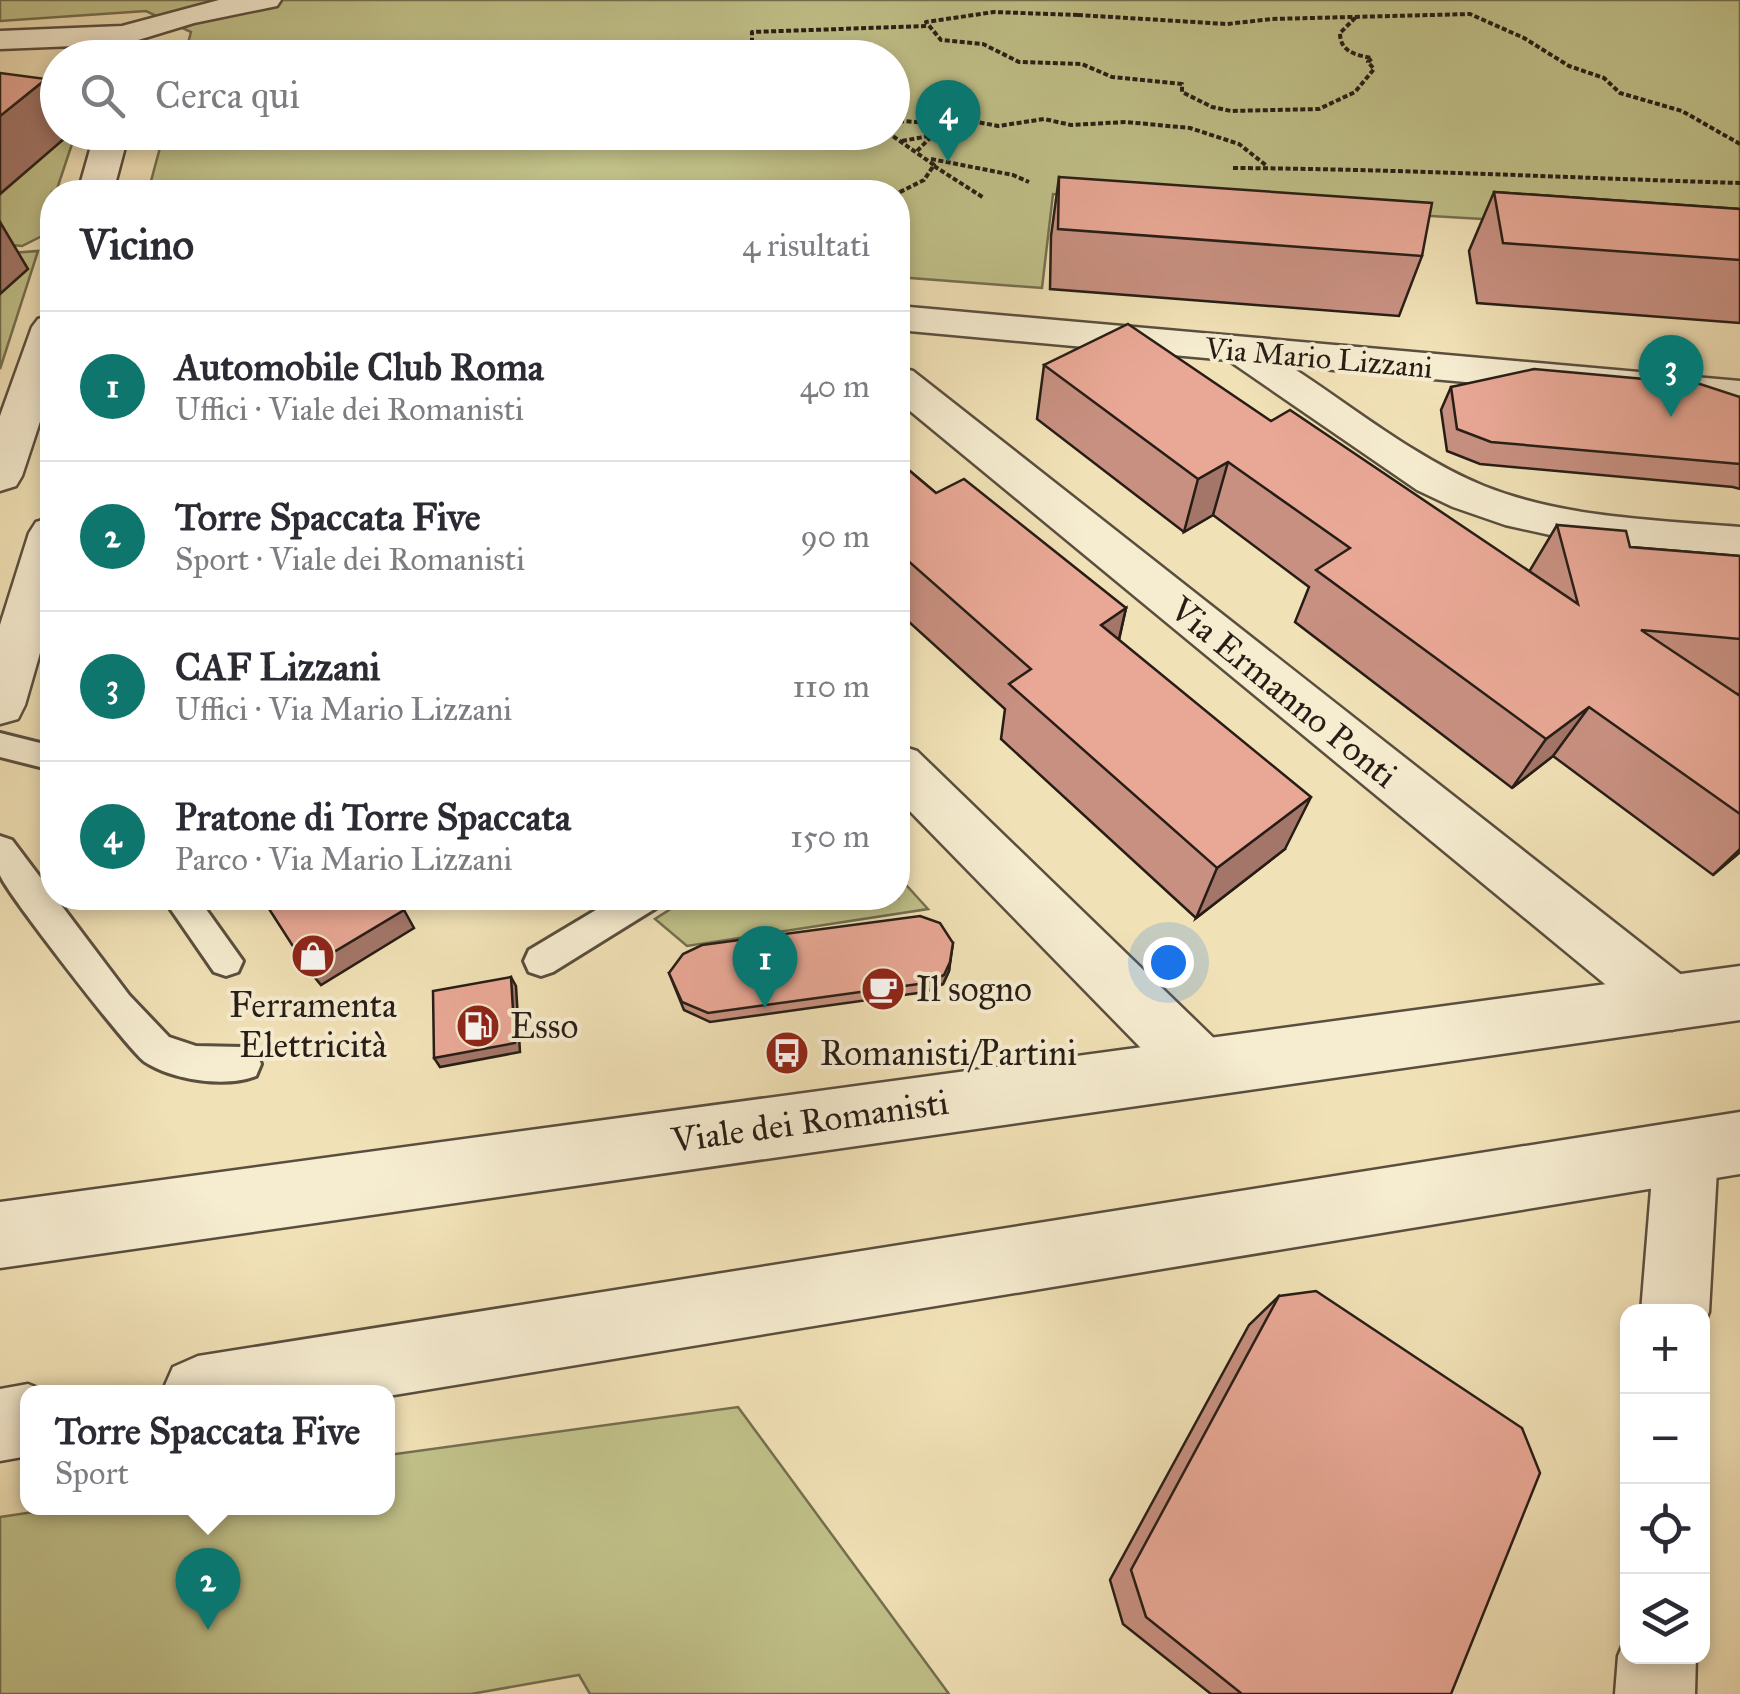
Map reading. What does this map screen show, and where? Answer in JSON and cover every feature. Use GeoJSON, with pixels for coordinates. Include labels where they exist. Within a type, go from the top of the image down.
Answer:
{"type":"FeatureCollection","features":[{"type":"Feature","properties":{"kind":"street"},"geometry":{"type":"LineString","coordinates":[[138,40],[190,8],[266,0]]}},
{"type":"Feature","properties":{"kind":"street"},"geometry":{"type":"LineString","coordinates":[[0,40],[40,42]]}},
{"type":"Feature","properties":{"kind":"street"},"geometry":{"type":"LineString","coordinates":[[99,180],[107,150]]}},
{"type":"Feature","properties":{"kind":"street","name":"Via Mario Lizzani"},"geometry":{"type":"LineString","coordinates":[[910,319],[1740,394]]}},
{"type":"Feature","properties":{"kind":"street"},"geometry":{"type":"LineString","coordinates":[[1242,352],[1433,480],[1476,501],[1553,521],[1740,543]]}},
{"type":"Feature","properties":{"kind":"street"},"geometry":{"type":"LineString","coordinates":[[0,476],[40,361]]}},
{"type":"Feature","properties":{"kind":"street","name":"Via Ermanno Ponti"},"geometry":{"type":"LineString","coordinates":[[910,390],[1672,1002]]}},
{"type":"Feature","properties":{"kind":"street"},"geometry":{"type":"LineString","coordinates":[[0,706],[40,573]]}},
{"type":"Feature","properties":{"kind":"street"},"geometry":{"type":"LineString","coordinates":[[910,778],[1201,1066]]}},
{"type":"Feature","properties":{"kind":"street","name":"Viale dei Romanisti"},"geometry":{"type":"LineString","coordinates":[[0,1235],[1740,992]]}},
{"type":"Feature","properties":{"kind":"street"},"geometry":{"type":"LineString","coordinates":[[241,1385],[1713,1147],[1678,1304]]}},
{"type":"Feature","properties":{"kind":"street"},"geometry":{"type":"LineString","coordinates":[[1655,1694],[1657,1664]]}},
{"type":"Feature","properties":{"kind":"lane"},"geometry":{"type":"LineString","coordinates":[[0,744],[40,755]]}},
{"type":"Feature","properties":{"kind":"lane"},"geometry":{"type":"LineString","coordinates":[[0,850],[40,903]]}},
{"type":"Feature","properties":{"kind":"lane"},"geometry":{"type":"LineString","coordinates":[[45,910],[117,1006],[158,1050],[196,1063],[243,1064]]}},
{"type":"Feature","properties":{"kind":"lane"},"geometry":{"type":"LineString","coordinates":[[188,910],[226,961]]}},
{"type":"Feature","properties":{"kind":"lane"},"geometry":{"type":"LineString","coordinates":[[540,961],[624,910]]}},
{"type":"Feature","properties":{"kind":"path"},"geometry":{"type":"LineString","coordinates":[[1356,17],[1340,33],[1340,44],[1350,54],[1372,58],[1368,62],[1374,68],[1352,94],[1321,110],[1304,113],[1207,108],[1182,92],[1182,84],[1112,77],[1082,64],[1020,62],[983,44],[941,40],[926,22],[994,12],[1216,24],[1356,17],[1470,14],[1524,38],[1569,66],[1604,78],[1620,93],[1682,111],[1740,144]]}},
{"type":"Feature","properties":{"kind":"path"},"geometry":{"type":"LineString","coordinates":[[1060,20],[1078,14]]}},
{"type":"Feature","properties":{"kind":"path"},"geometry":{"type":"LineString","coordinates":[[752,40],[752,32],[758,29],[930,26]]}},
{"type":"Feature","properties":{"kind":"path"},"geometry":{"type":"LineString","coordinates":[[917,151],[944,124],[956,118],[998,126],[1044,119],[1082,126],[1126,122],[1190,128],[1239,144],[1268,166]]}},
{"type":"Feature","properties":{"kind":"path"},"geometry":{"type":"LineString","coordinates":[[910,122],[944,124]]}},
{"type":"Feature","properties":{"kind":"path"},"geometry":{"type":"LineString","coordinates":[[910,139],[930,136]]}},
{"type":"Feature","properties":{"kind":"path"},"geometry":{"type":"LineString","coordinates":[[910,147],[930,158],[1013,175],[1029,182]]}},
{"type":"Feature","properties":{"kind":"path"},"geometry":{"type":"LineString","coordinates":[[930,158],[934,166],[984,198]]}},
{"type":"Feature","properties":{"kind":"path"},"geometry":{"type":"LineString","coordinates":[[910,187],[924,180],[934,166]]}},
{"type":"Feature","properties":{"kind":"path"},"geometry":{"type":"LineString","coordinates":[[1233,168],[1268,166],[1740,183]]}},
{"type":"Feature","properties":{"kind":"green space"},"geometry":{"type":"Polygon","coordinates":[[[0,0],[1740,0],[1740,234],[1053,194],[1042,288],[910,278],[910,180],[151,180],[159,150],[910,150],[910,40],[189,40],[191,32],[146,11],[0,21],[0,0]]]}},
{"type":"Feature","properties":{"kind":"green space"},"geometry":{"type":"Polygon","coordinates":[[[49,150],[70,150],[60,180],[40,180],[40,237],[22,246],[0,244],[0,194],[49,150]]]}},
{"type":"Feature","properties":{"kind":"green space"},"geometry":{"type":"Polygon","coordinates":[[[38,251],[0,369],[0,294],[11,253],[38,251]]]}},
{"type":"Feature","properties":{"kind":"green space"},"geometry":{"type":"Polygon","coordinates":[[[910,889],[928,909],[687,946],[655,919],[669,910],[910,910],[910,889]]]}},
{"type":"Feature","properties":{"kind":"green space"},"geometry":{"type":"Polygon","coordinates":[[[738,1407],[949,1694],[590,1694],[579,1675],[471,1694],[0,1694],[0,1517],[395,1515],[395,1454],[738,1407]]]}},
{"type":"Feature","properties":{"kind":"building"},"geometry":{"type":"Polygon","coordinates":[[[0,73],[40,78],[40,84],[0,116],[0,73]]]}},
{"type":"Feature","properties":{"kind":"building"},"geometry":{"type":"Polygon","coordinates":[[[1059,177],[1432,203],[1422,256],[1058,229],[1059,177]]]}},
{"type":"Feature","properties":{"kind":"building"},"geometry":{"type":"Polygon","coordinates":[[[1494,192],[1740,209],[1740,260],[1503,243],[1494,192]]]}},
{"type":"Feature","properties":{"kind":"building"},"geometry":{"type":"Polygon","coordinates":[[[1128,324],[1271,421],[1290,410],[1578,604],[1557,525],[1626,531],[1630,547],[1740,556],[1740,639],[1641,630],[1740,696],[1740,814],[1589,707],[1546,739],[1316,570],[1350,548],[1228,462],[1198,479],[1044,365],[1128,324]]]}},
{"type":"Feature","properties":{"kind":"building"},"geometry":{"type":"Polygon","coordinates":[[[1534,369],[1700,384],[1740,397],[1740,464],[1491,442],[1457,429],[1451,387],[1534,369]]]}},
{"type":"Feature","properties":{"kind":"building"},"geometry":{"type":"Polygon","coordinates":[[[910,471],[936,493],[964,479],[1126,608],[1101,625],[1311,797],[1217,868],[1009,684],[1031,669],[910,563],[910,471]]]}},
{"type":"Feature","properties":{"kind":"building"},"geometry":{"type":"Polygon","coordinates":[[[270,910],[404,910],[307,968],[270,910]]]}},
{"type":"Feature","properties":{"kind":"building"},"geometry":{"type":"Polygon","coordinates":[[[920,916],[940,923],[953,943],[944,975],[926,983],[708,1013],[682,1002],[669,973],[683,954],[702,945],[920,916]]]}},
{"type":"Feature","properties":{"kind":"building","name":"Esso"},"geometry":{"type":"Polygon","coordinates":[[[511,977],[515,1043],[434,1058],[433,991],[511,977]]]}},
{"type":"Feature","properties":{"kind":"building"},"geometry":{"type":"Polygon","coordinates":[[[1316,1291],[1522,1428],[1540,1473],[1451,1694],[1242,1694],[1146,1617],[1131,1570],[1279,1296],[1316,1291]]]}},
{"type":"Feature","properties":{"kind":"place","name":"Pratone di Torre Spaccata"},"geometry":{"type":"Point","coordinates":[948,162]}},
{"type":"Feature","properties":{"kind":"place","name":"CAF Lizzani"},"geometry":{"type":"Point","coordinates":[1671,417]}},
{"type":"Feature","properties":{"kind":"place","name":"Ferramenta Elettricità"},"geometry":{"type":"Point","coordinates":[313,956]}},
{"type":"Feature","properties":{"kind":"place","name":"Il sogno"},"geometry":{"type":"Point","coordinates":[883,989]}},
{"type":"Feature","properties":{"kind":"place","name":"Automobile Club Roma"},"geometry":{"type":"Point","coordinates":[765,1008]}},
{"type":"Feature","properties":{"kind":"place","name":"Esso"},"geometry":{"type":"Point","coordinates":[478,1026]}},
{"type":"Feature","properties":{"kind":"place","name":"Romanisti/Partini"},"geometry":{"type":"Point","coordinates":[787,1053]}},
{"type":"Feature","properties":{"kind":"place","name":"Torre Spaccata Five"},"geometry":{"type":"Point","coordinates":[208,1630]}}]}
